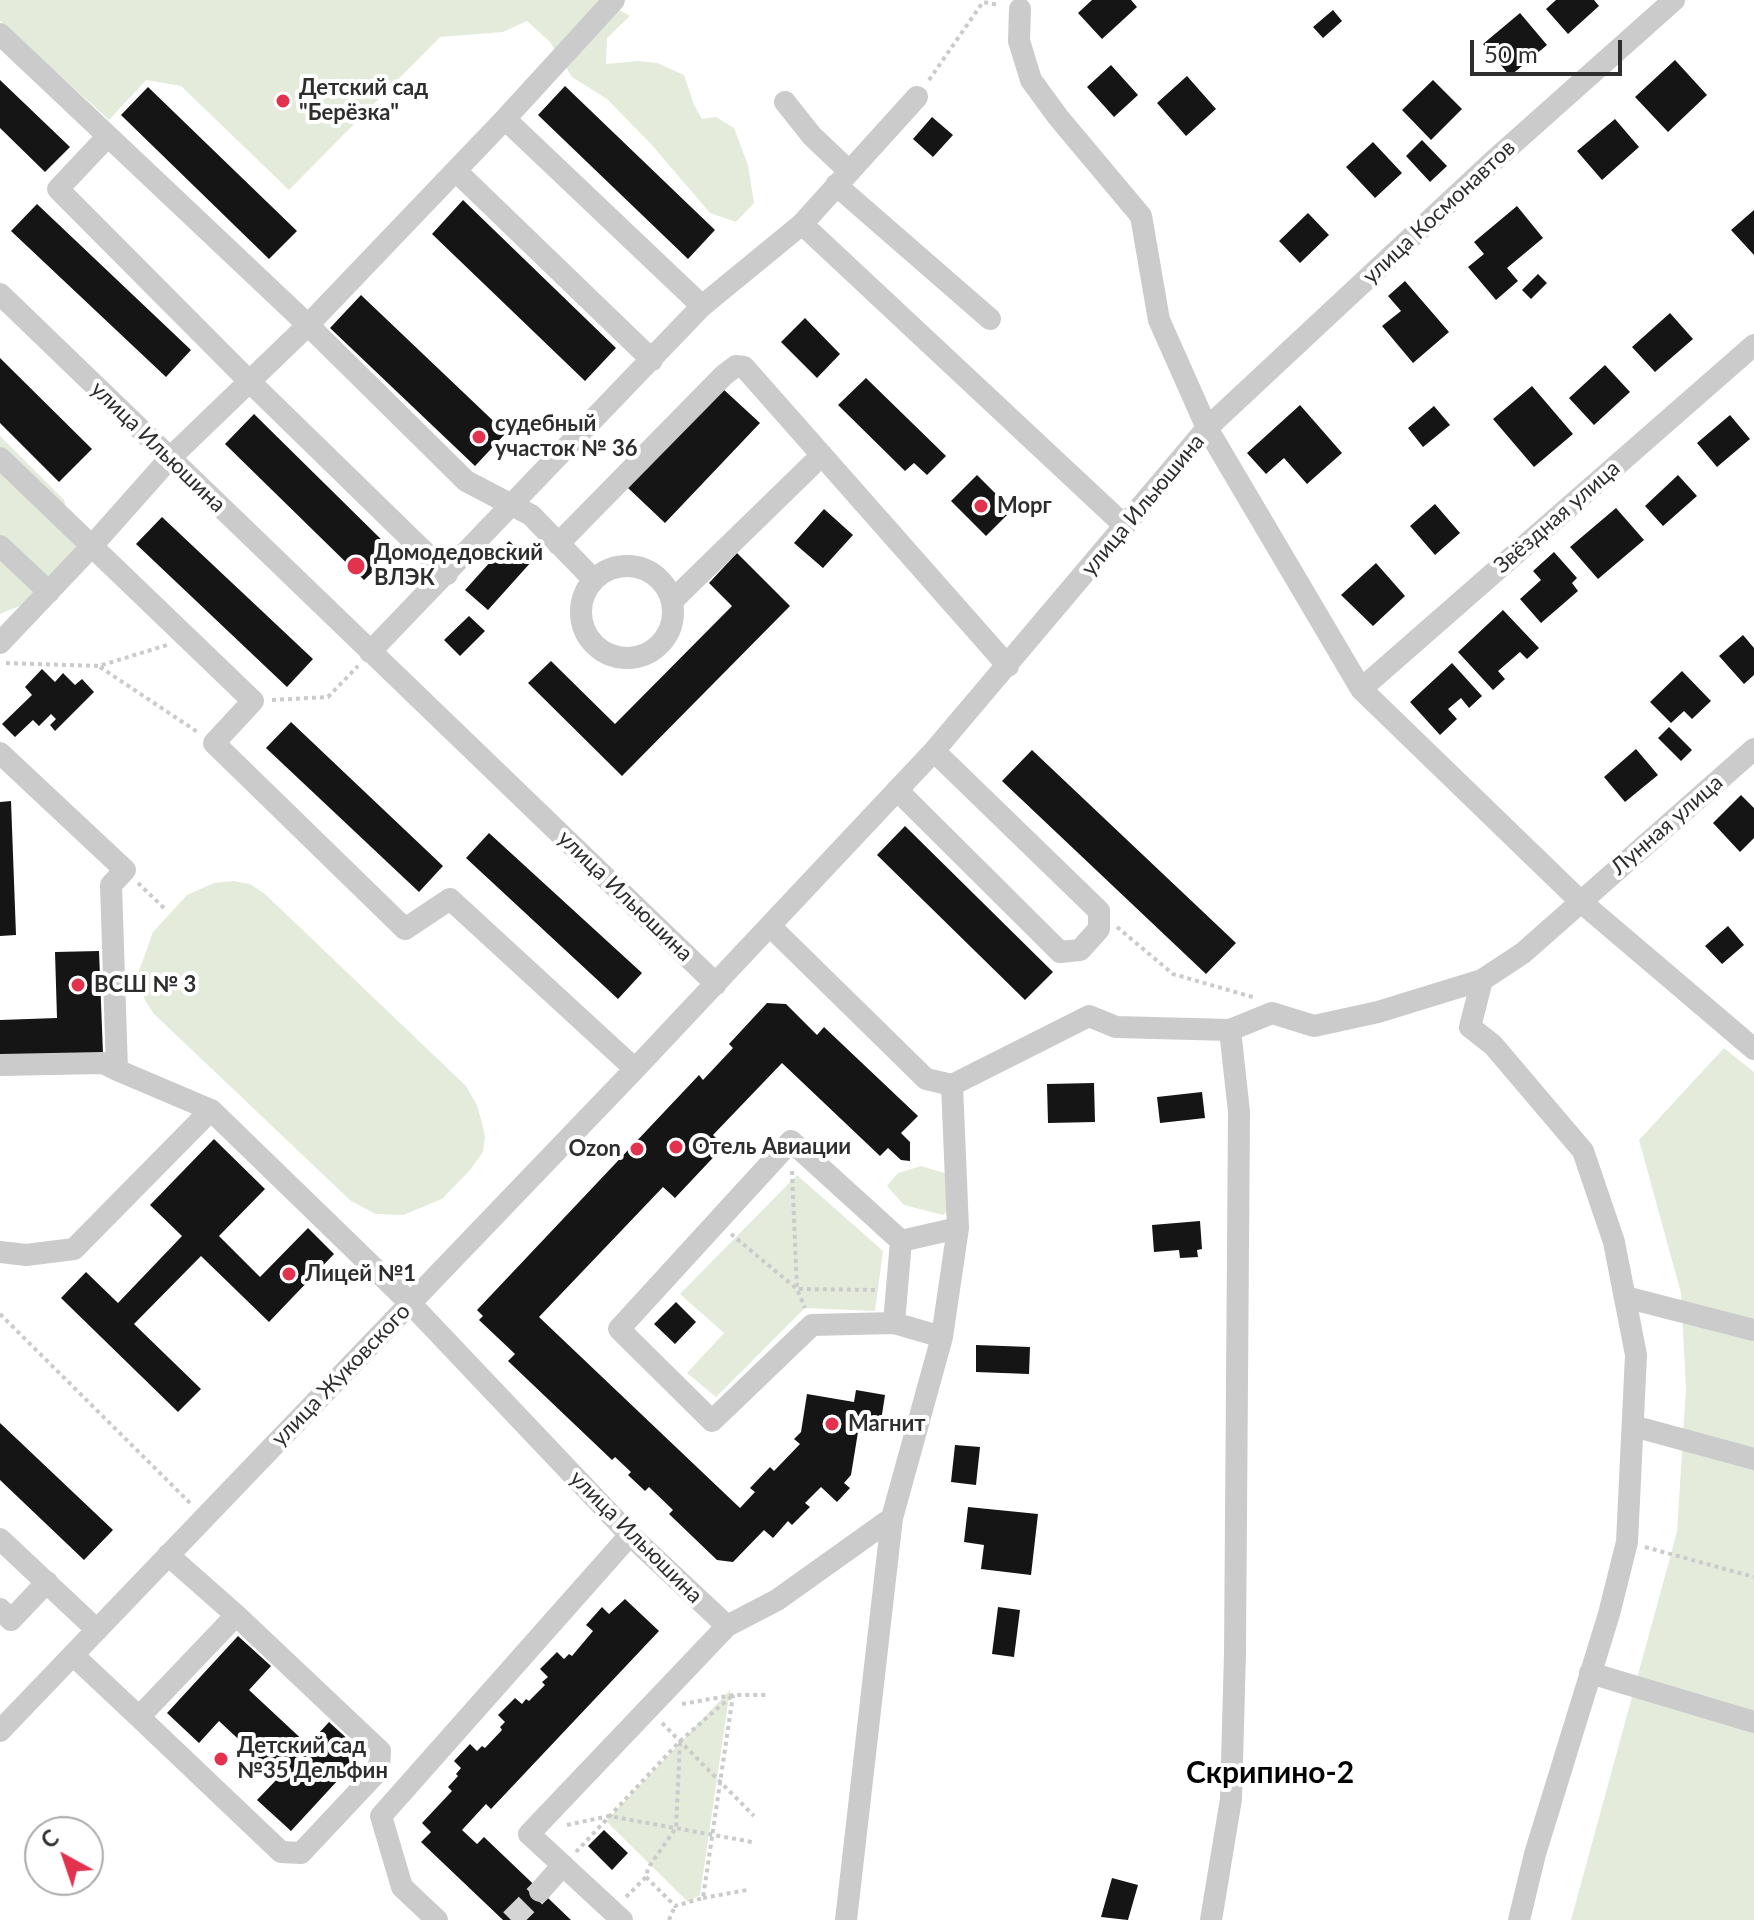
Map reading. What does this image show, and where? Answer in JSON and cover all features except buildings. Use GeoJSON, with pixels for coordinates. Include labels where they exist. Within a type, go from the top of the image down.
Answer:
{"type":"FeatureCollection","features":[{"type":"Feature","properties":{"kind":"street"},"geometry":{"type":"LineString","coordinates":[[0,643],[170,458],[308,325],[614,0]]}},
{"type":"Feature","properties":{"kind":"street","name":"улица Космонавтов"},"geometry":{"type":"LineString","coordinates":[[1207,428],[1491,163],[1674,0]]}},
{"type":"Feature","properties":{"kind":"street"},"geometry":{"type":"LineString","coordinates":[[1020,9],[1019,41],[1031,80],[1141,216],[1159,320],[1207,428],[1361,689],[1580,901],[1754,1049]]}},
{"type":"Feature","properties":{"kind":"street"},"geometry":{"type":"LineString","coordinates":[[0,34],[308,325],[466,481],[531,515],[594,580]]}},
{"type":"Feature","properties":{"kind":"street"},"geometry":{"type":"LineString","coordinates":[[370,652],[702,306],[802,224],[917,97]]}},
{"type":"Feature","properties":{"kind":"street"},"geometry":{"type":"LineString","coordinates":[[785,102],[843,178],[990,319]]}},
{"type":"Feature","properties":{"kind":"street"},"geometry":{"type":"LineString","coordinates":[[505,119],[702,306]]}},
{"type":"Feature","properties":{"kind":"street"},"geometry":{"type":"LineString","coordinates":[[108,136],[58,189],[447,574]]}},
{"type":"Feature","properties":{"kind":"street"},"geometry":{"type":"LineString","coordinates":[[456,171],[652,360]]}},
{"type":"Feature","properties":{"kind":"street"},"geometry":{"type":"LineString","coordinates":[[802,224],[1125,526]]}},
{"type":"Feature","properties":{"kind":"street","name":"улица Ильюшина"},"geometry":{"type":"LineString","coordinates":[[0,294],[716,984],[934,751],[1207,428]]}},
{"type":"Feature","properties":{"kind":"street","name":"Звёздная улица"},"geometry":{"type":"LineString","coordinates":[[1361,689],[1754,345]]}},
{"type":"Feature","properties":{"kind":"street"},"geometry":{"type":"LineString","coordinates":[[558,544],[724,375],[736,366],[744,367],[1008,666]]}},
{"type":"Feature","properties":{"kind":"street"},"geometry":{"type":"LineString","coordinates":[[672,601],[822,455]]}},
{"type":"Feature","properties":{"kind":"street"},"geometry":{"type":"LineString","coordinates":[[0,458],[253,701],[214,743],[405,929],[450,899],[635,1069]]}},
{"type":"Feature","properties":{"kind":"street"},"geometry":{"type":"LineString","coordinates":[[0,546],[49,592]]}},
{"type":"Feature","properties":{"kind":"street"},"geometry":{"type":"LineString","coordinates":[[637,567],[662,582],[672,601],[673,612],[668,632],[658,646],[634,657],[616,657],[599,649],[587,636],[581,619],[585,592],[594,580],[615,568],[637,567]]}},
{"type":"Feature","properties":{"kind":"street","name":"Лунная улица"},"geometry":{"type":"LineString","coordinates":[[1272,1013],[1314,1026],[1378,1012],[1482,980],[1523,953],[1754,749]]}},
{"type":"Feature","properties":{"kind":"street"},"geometry":{"type":"LineString","coordinates":[[897,790],[1060,952],[1080,950],[1099,929],[1099,911],[934,751]]}},
{"type":"Feature","properties":{"kind":"street"},"geometry":{"type":"LineString","coordinates":[[0,753],[125,870],[111,885],[117,1070]]}},
{"type":"Feature","properties":{"kind":"street"},"geometry":{"type":"LineString","coordinates":[[770,926],[926,1079],[952,1085],[1089,1016],[1116,1027],[1230,1030],[1272,1013]]}},
{"type":"Feature","properties":{"kind":"street"},"geometry":{"type":"LineString","coordinates":[[1482,980],[1470,1027],[1493,1045],[1583,1151],[1614,1242],[1636,1355],[1627,1542],[1535,1854],[1526,1918]]}},
{"type":"Feature","properties":{"kind":"street","name":"улица Жуковского"},"geometry":{"type":"LineString","coordinates":[[0,1731],[716,984]]}},
{"type":"Feature","properties":{"kind":"street"},"geometry":{"type":"LineString","coordinates":[[1211,1920],[1231,1799],[1235,1653],[1239,1112],[1230,1030]]}},
{"type":"Feature","properties":{"kind":"street"},"geometry":{"type":"LineString","coordinates":[[0,1065],[103,1063],[211,1110],[74,1249],[26,1255],[0,1252]]}},
{"type":"Feature","properties":{"kind":"street"},"geometry":{"type":"LineString","coordinates":[[846,1920],[892,1518],[942,1337],[958,1228],[952,1085]]}},
{"type":"Feature","properties":{"kind":"street","name":"улица Ильюшина"},"geometry":{"type":"LineString","coordinates":[[211,1110],[410,1303],[630,1535],[727,1626]]}},
{"type":"Feature","properties":{"kind":"street"},"geometry":{"type":"LineString","coordinates":[[901,1241],[791,1141],[619,1329],[712,1421],[812,1325],[894,1323],[942,1337]]}},
{"type":"Feature","properties":{"kind":"street"},"geometry":{"type":"LineString","coordinates":[[901,1241],[958,1228]]}},
{"type":"Feature","properties":{"kind":"street"},"geometry":{"type":"LineString","coordinates":[[894,1323],[901,1241]]}},
{"type":"Feature","properties":{"kind":"street"},"geometry":{"type":"LineString","coordinates":[[1625,1297],[1754,1330]]}},
{"type":"Feature","properties":{"kind":"street"},"geometry":{"type":"LineString","coordinates":[[1633,1426],[1754,1459]]}},
{"type":"Feature","properties":{"kind":"street"},"geometry":{"type":"LineString","coordinates":[[618,1916],[529,1834],[727,1626],[777,1600],[892,1518]]}},
{"type":"Feature","properties":{"kind":"street"},"geometry":{"type":"LineString","coordinates":[[437,1920],[402,1887],[381,1816],[630,1535]]}},
{"type":"Feature","properties":{"kind":"street"},"geometry":{"type":"LineString","coordinates":[[0,1539],[97,1630]]}},
{"type":"Feature","properties":{"kind":"street"},"geometry":{"type":"LineString","coordinates":[[73,1655],[281,1852],[301,1853],[379,1770],[380,1751],[168,1555]]}},
{"type":"Feature","properties":{"kind":"street"},"geometry":{"type":"LineString","coordinates":[[0,1609],[11,1620],[47,1582]]}},
{"type":"Feature","properties":{"kind":"street"},"geometry":{"type":"LineString","coordinates":[[139,1717],[236,1615]]}},
{"type":"Feature","properties":{"kind":"street"},"geometry":{"type":"LineString","coordinates":[[1590,1673],[1754,1722]]}},
{"type":"Feature","properties":{"kind":"street"},"geometry":{"type":"LineString","coordinates":[[540,1891],[563,1865]]}},
{"type":"Feature","properties":{"kind":"path"},"geometry":{"type":"LineString","coordinates":[[917,97],[983,2],[1020,9]]}},
{"type":"Feature","properties":{"kind":"path"},"geometry":{"type":"LineString","coordinates":[[0,662],[99,666],[188,639]]}},
{"type":"Feature","properties":{"kind":"path"},"geometry":{"type":"LineString","coordinates":[[253,701],[328,697],[370,652]]}},
{"type":"Feature","properties":{"kind":"path"},"geometry":{"type":"LineString","coordinates":[[99,666],[214,743]]}},
{"type":"Feature","properties":{"kind":"path"},"geometry":{"type":"LineString","coordinates":[[125,870],[165,909]]}},
{"type":"Feature","properties":{"kind":"path"},"geometry":{"type":"LineString","coordinates":[[1099,911],[1173,974],[1254,996],[1272,1013]]}},
{"type":"Feature","properties":{"kind":"path"},"geometry":{"type":"LineString","coordinates":[[791,1141],[797,1289],[812,1325]]}},
{"type":"Feature","properties":{"kind":"path"},"geometry":{"type":"LineString","coordinates":[[716,1222],[797,1289],[896,1290]]}},
{"type":"Feature","properties":{"kind":"path"},"geometry":{"type":"LineString","coordinates":[[0,1314],[205,1517]]}},
{"type":"Feature","properties":{"kind":"path"},"geometry":{"type":"LineString","coordinates":[[1627,1542],[1754,1577]]}},
{"type":"Feature","properties":{"kind":"path"},"geometry":{"type":"LineString","coordinates":[[563,1865],[680,1741],[733,1695]]}},
{"type":"Feature","properties":{"kind":"path"},"geometry":{"type":"LineString","coordinates":[[703,1898],[733,1695]]}},
{"type":"Feature","properties":{"kind":"path"},"geometry":{"type":"LineString","coordinates":[[648,1711],[733,1695],[767,1695]]}},
{"type":"Feature","properties":{"kind":"path"},"geometry":{"type":"LineString","coordinates":[[648,1711],[754,1816]]}},
{"type":"Feature","properties":{"kind":"path"},"geometry":{"type":"LineString","coordinates":[[618,1916],[676,1828],[680,1741]]}},
{"type":"Feature","properties":{"kind":"path"},"geometry":{"type":"LineString","coordinates":[[529,1834],[609,1816],[752,1842]]}},
{"type":"Feature","properties":{"kind":"path"},"geometry":{"type":"LineString","coordinates":[[646,1877],[675,1906]]}},
{"type":"Feature","properties":{"kind":"path"},"geometry":{"type":"LineString","coordinates":[[675,1906],[747,1890]]}},
{"type":"Feature","properties":{"kind":"path"},"geometry":{"type":"LineString","coordinates":[[669,1920],[675,1906]]}},
{"type":"Feature","properties":{"kind":"green space"},"geometry":{"type":"Polygon","coordinates":[[[0,0],[602,0],[630,16],[607,38],[606,64],[657,63],[684,75],[702,119],[716,117],[734,128],[748,165],[754,203],[736,222],[710,213],[651,144],[607,99],[572,77],[550,42],[527,21],[503,32],[440,37],[289,190],[181,86],[146,80],[109,120],[0,21],[0,0]]]}},
{"type":"Feature","properties":{"kind":"green space"},"geometry":{"type":"Polygon","coordinates":[[[0,436],[64,500],[77,551],[29,602],[0,614],[0,436]]]}},
{"type":"Feature","properties":{"kind":"green space"},"geometry":{"type":"Polygon","coordinates":[[[234,881],[250,884],[265,894],[466,1086],[477,1105],[482,1123],[485,1137],[483,1152],[442,1199],[403,1215],[376,1214],[351,1201],[154,1014],[146,1002],[139,986],[139,971],[153,932],[187,895],[214,883],[234,881]]]}},
{"type":"Feature","properties":{"kind":"green space"},"geometry":{"type":"Polygon","coordinates":[[[1724,1048],[1754,1072],[1754,1920],[1571,1920],[1677,1532],[1686,1388],[1681,1293],[1639,1140],[1724,1048]]]}},
{"type":"Feature","properties":{"kind":"green space"},"geometry":{"type":"Polygon","coordinates":[[[921,1166],[948,1174],[951,1207],[943,1215],[904,1205],[887,1186],[898,1173],[921,1166]]]}},
{"type":"Feature","properties":{"kind":"green space"},"geometry":{"type":"Polygon","coordinates":[[[797,1175],[883,1251],[875,1311],[805,1308],[716,1397],[687,1373],[724,1333],[680,1294],[797,1175]]]}},
{"type":"Feature","properties":{"kind":"green space"},"geometry":{"type":"Polygon","coordinates":[[[730,1690],[700,1895],[688,1902],[606,1821],[730,1690]]]}},
{"type":"Feature","properties":{"kind":"tunnel"},"geometry":{"type":"LineString","coordinates":[[511,1920],[540,1891]]}},
{"type":"Feature","properties":{"kind":"place","name":"Детский сад \"Берёзка\""},"geometry":{"type":"Point","coordinates":[283,101]}},
{"type":"Feature","properties":{"kind":"place","name":"судебный участок № 36"},"geometry":{"type":"Point","coordinates":[479,437]}},
{"type":"Feature","properties":{"kind":"place","name":"Морг"},"geometry":{"type":"Point","coordinates":[981,506]}},
{"type":"Feature","properties":{"kind":"place","name":"Домодедовский ВЛЭК"},"geometry":{"type":"Point","coordinates":[356,566]}},
{"type":"Feature","properties":{"kind":"place","name":"ВСШ № 3"},"geometry":{"type":"Point","coordinates":[78,985]}},
{"type":"Feature","properties":{"kind":"place","name":"Отель Авиации"},"geometry":{"type":"Point","coordinates":[676,1147]}},
{"type":"Feature","properties":{"kind":"place","name":"Ozon"},"geometry":{"type":"Point","coordinates":[637,1149]}},
{"type":"Feature","properties":{"kind":"place","name":"Лицей №1"},"geometry":{"type":"Point","coordinates":[289,1274]}},
{"type":"Feature","properties":{"kind":"place","name":"Магнит"},"geometry":{"type":"Point","coordinates":[832,1424]}},
{"type":"Feature","properties":{"kind":"place","name":"Детский сад №35 Дельфин"},"geometry":{"type":"Point","coordinates":[221,1759]}},
{"type":"Feature","properties":{"kind":"district","name":"Скрипино-2"},"geometry":{"type":"Point","coordinates":[1270,1773]}}]}
